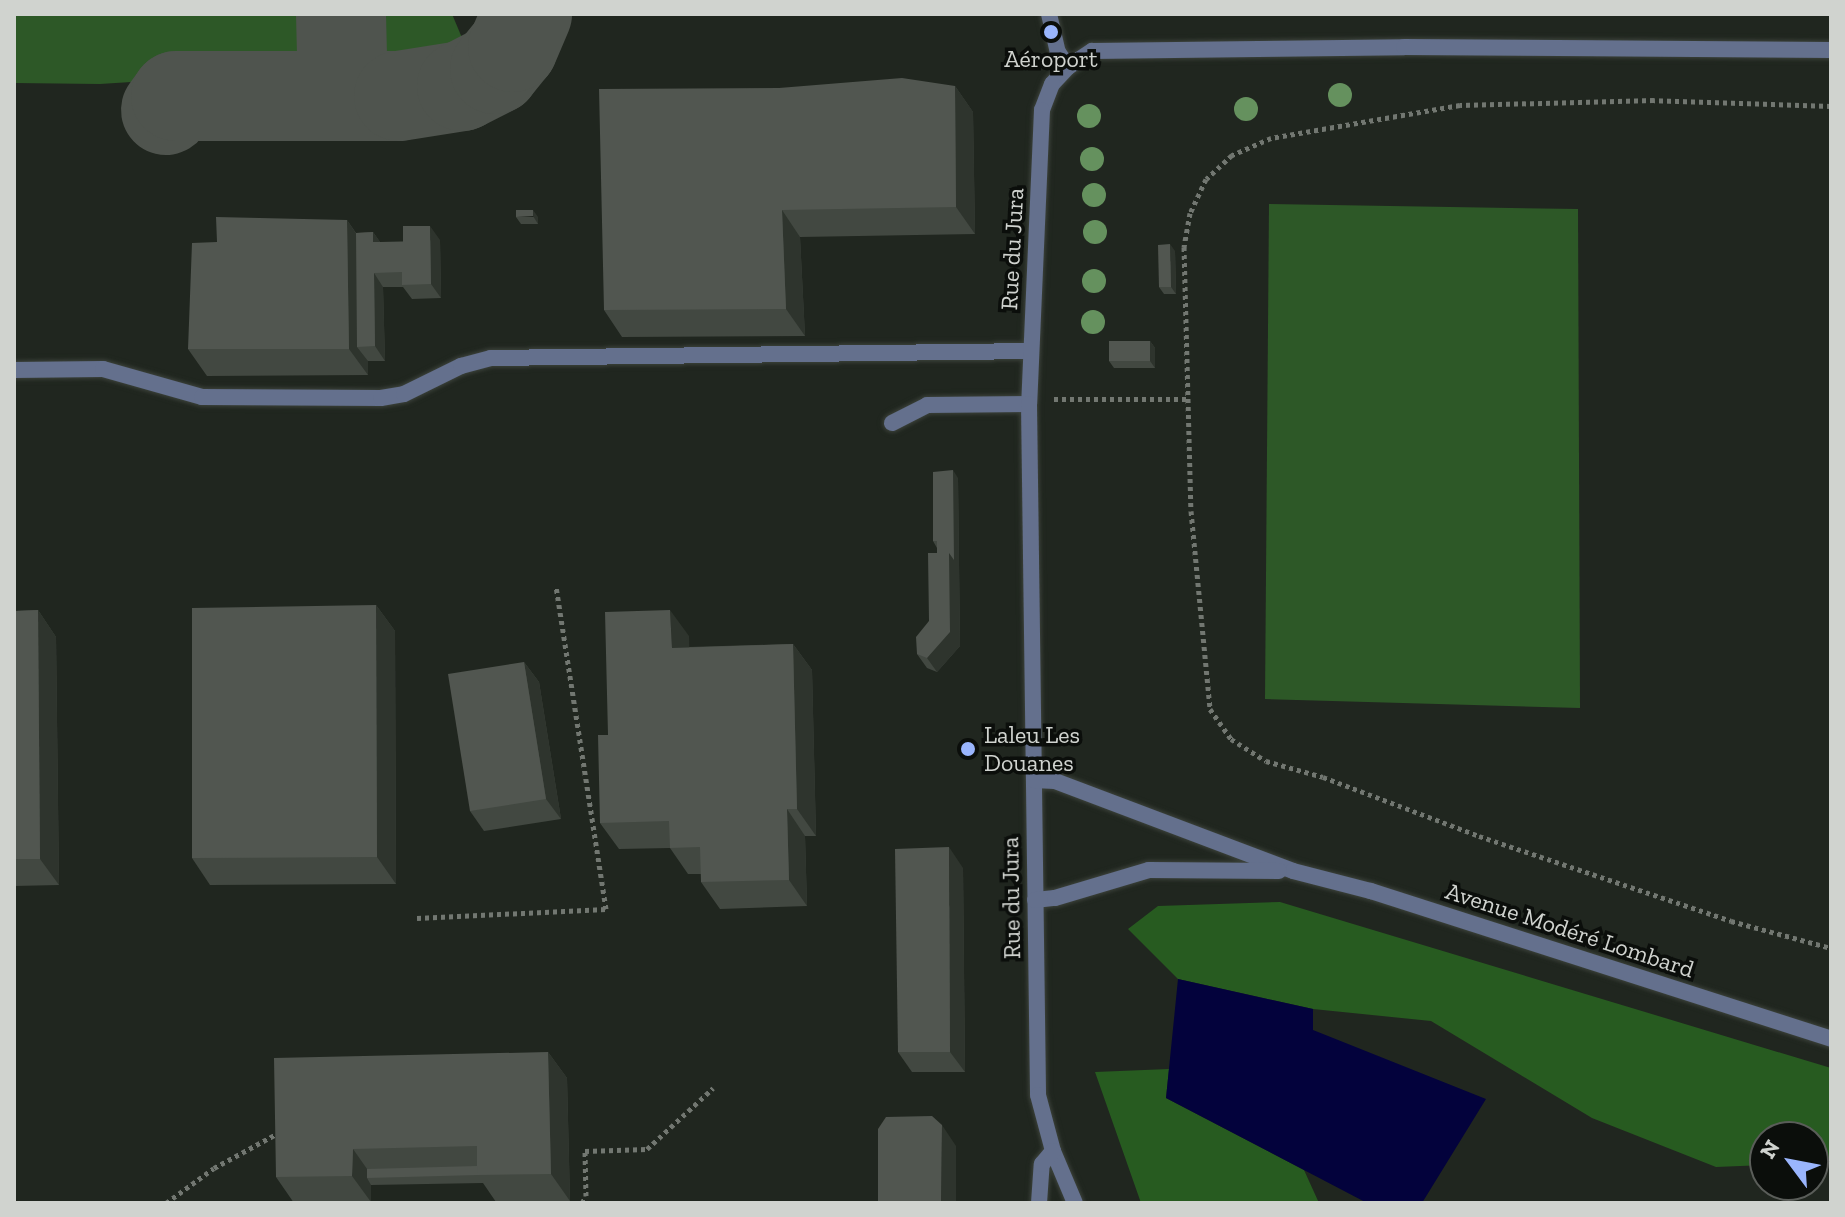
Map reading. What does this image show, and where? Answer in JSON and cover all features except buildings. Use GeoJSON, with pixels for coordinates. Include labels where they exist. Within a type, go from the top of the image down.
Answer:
{"type":"FeatureCollection","features":[{"type":"Feature","properties":{"kind":"street"},"geometry":{"type":"LineString","coordinates":[[1049,14],[1058,52],[1068,67],[1092,51],[1404,47],[1831,50]]}},
{"type":"Feature","properties":{"kind":"street","name":"Rue du Jura"},"geometry":{"type":"LineString","coordinates":[[1068,67],[1052,84],[1042,110],[1029,401],[1038,1095],[1053,1151],[1075,1203]]}},
{"type":"Feature","properties":{"kind":"street"},"geometry":{"type":"LineString","coordinates":[[14,370],[103,369],[202,397],[381,398],[404,394],[461,366],[491,358],[1031,351]]}},
{"type":"Feature","properties":{"kind":"street"},"geometry":{"type":"LineString","coordinates":[[892,423],[927,405],[1029,401]]}},
{"type":"Feature","properties":{"kind":"street","name":"Avenue Modéré Lombard"},"geometry":{"type":"LineString","coordinates":[[1034,780],[1055,781],[1293,871],[1371,891],[1831,1039]]}},
{"type":"Feature","properties":{"kind":"street","name":"Avenue Modéré Lombard"},"geometry":{"type":"LineString","coordinates":[[1035,900],[1055,898],[1149,870],[1293,871]]}},
{"type":"Feature","properties":{"kind":"street"},"geometry":{"type":"LineString","coordinates":[[1039,1203],[1042,1164],[1053,1151]]}},
{"type":"Feature","properties":{"kind":"path"},"geometry":{"type":"LineString","coordinates":[[1831,106],[1654,100],[1460,105],[1313,129],[1246,147],[1225,160],[1206,179],[1190,213],[1184,247],[1187,463],[1210,709],[1218,725],[1237,745],[1266,761],[1323,777],[1479,836],[1731,921],[1831,948]]}},
{"type":"Feature","properties":{"kind":"path"},"geometry":{"type":"LineString","coordinates":[[1029,401],[1187,399]]}},
{"type":"Feature","properties":{"kind":"path"},"geometry":{"type":"LineString","coordinates":[[417,918],[606,909],[556,587]]}},
{"type":"Feature","properties":{"kind":"path"},"geometry":{"type":"LineString","coordinates":[[582,1203],[586,1196],[585,1151],[647,1149],[713,1088]]}},
{"type":"Feature","properties":{"kind":"path"},"geometry":{"type":"LineString","coordinates":[[166,1203],[214,1168],[281,1132]]}},
{"type":"Feature","properties":{"kind":"green space"},"geometry":{"type":"Polygon","coordinates":[[[14,14],[452,14],[465,45],[459,56],[445,62],[100,84],[14,83],[14,14]]]}},
{"type":"Feature","properties":{"kind":"green space"},"geometry":{"type":"Polygon","coordinates":[[[1269,204],[1578,209],[1580,708],[1265,699],[1269,204]]]}},
{"type":"Feature","properties":{"kind":"green space"},"geometry":{"type":"Polygon","coordinates":[[[1280,902],[1831,1068],[1831,1163],[1829,1121],[1749,1121],[1749,1166],[1716,1167],[1592,1118],[1431,1021],[1313,1009],[1178,979],[1128,929],[1158,906],[1280,902]]]}},
{"type":"Feature","properties":{"kind":"green space"},"geometry":{"type":"Polygon","coordinates":[[[1169,1069],[1166,1098],[1304,1170],[1319,1203],[1141,1203],[1095,1072],[1169,1069]]]}},
{"type":"Feature","properties":{"kind":"shaded area"},"geometry":{"type":"Polygon","coordinates":[[[1178,979],[1313,1009],[1313,1030],[1486,1099],[1422,1203],[1367,1203],[1166,1098],[1178,979]]]}},
{"type":"Feature","properties":{"kind":"taxiway"},"geometry":{"type":"LineString","coordinates":[[341,14],[342,55]]}},
{"type":"Feature","properties":{"kind":"taxiway"},"geometry":{"type":"LineString","coordinates":[[166,110],[176,96],[399,96],[462,86],[495,69],[513,47],[527,14]]}},
{"type":"Feature","properties":{"kind":"place","name":"Aéroport"},"geometry":{"type":"Point","coordinates":[1051,32]}},
{"type":"Feature","properties":{"kind":"place","name":"Laleu Les Douanes"},"geometry":{"type":"Point","coordinates":[968,749]}}]}
